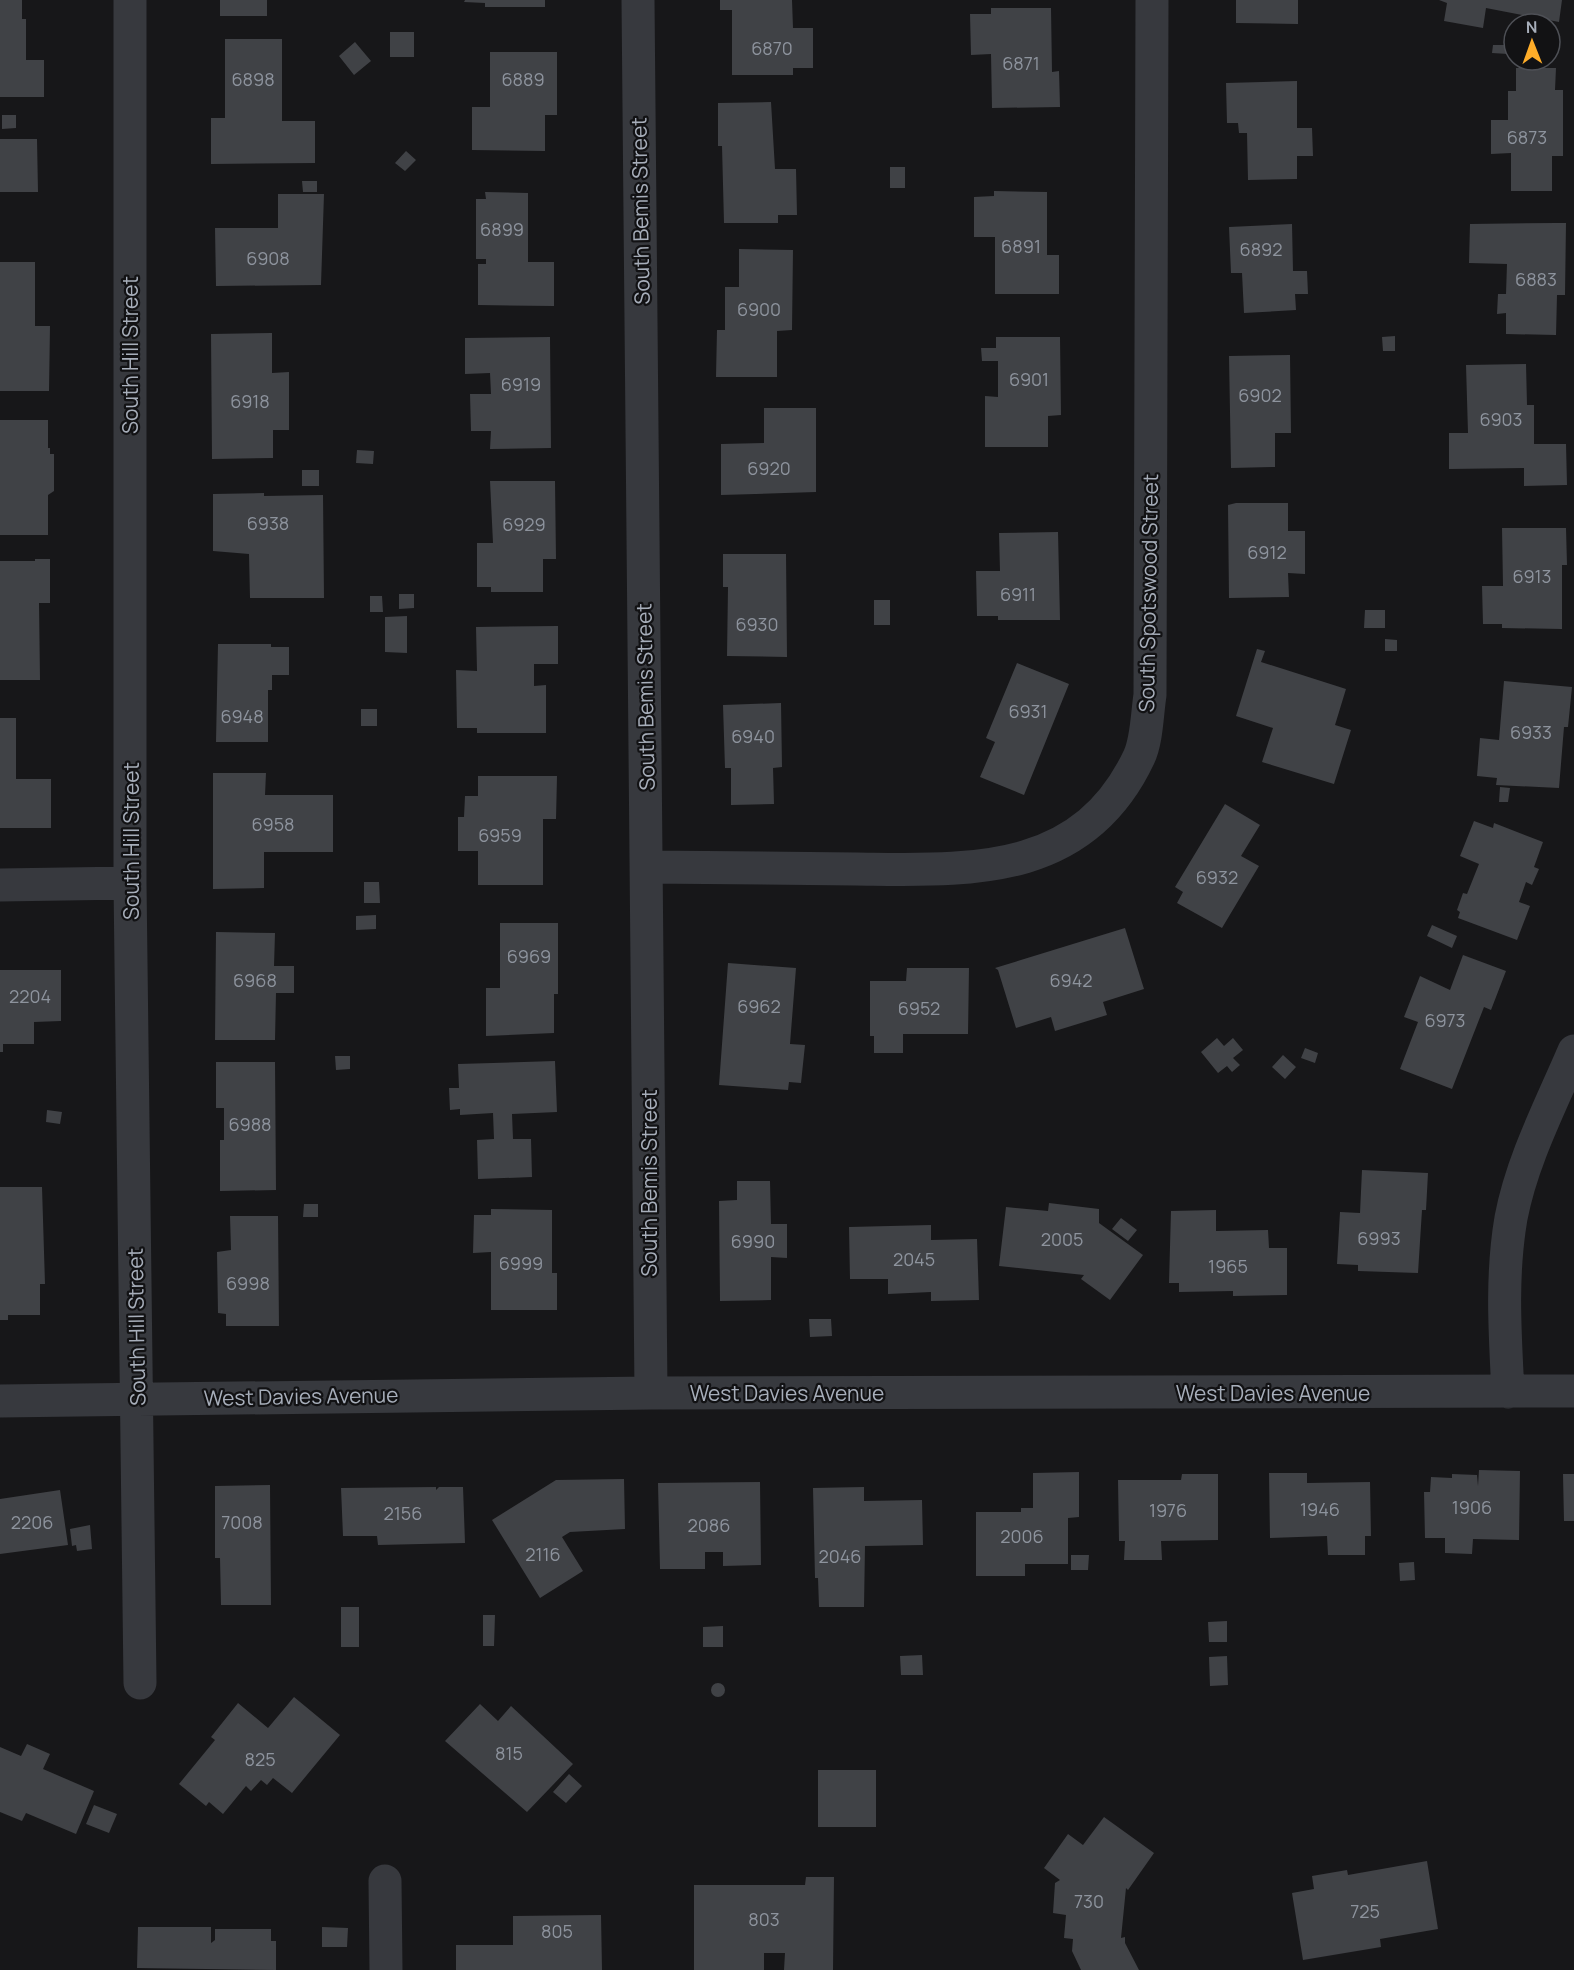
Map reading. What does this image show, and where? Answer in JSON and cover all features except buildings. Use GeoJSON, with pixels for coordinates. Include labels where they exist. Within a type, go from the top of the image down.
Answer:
{"type":"FeatureCollection","features":[{"type":"Feature","properties":{"kind":"street","name":"South Hill Street"},"geometry":{"type":"LineString","coordinates":[[130,0],[130,883],[140,1683]]}},
{"type":"Feature","properties":{"kind":"street","name":"South Bemis Street"},"geometry":{"type":"LineString","coordinates":[[638,0],[651,1393]]}},
{"type":"Feature","properties":{"kind":"street","name":"South Spotswood Street"},"geometry":{"type":"LineString","coordinates":[[647,867],[945,870],[1002,864],[1043,851],[1075,835],[1107,806],[1140,756],[1150,695],[1152,0]]}},
{"type":"Feature","properties":{"kind":"street"},"geometry":{"type":"LineString","coordinates":[[0,885],[130,883]]}},
{"type":"Feature","properties":{"kind":"street"},"geometry":{"type":"LineString","coordinates":[[1508,1392],[1504,1303],[1511,1217],[1529,1156],[1574,1051]]}},
{"type":"Feature","properties":{"kind":"street","name":"West Davies Avenue"},"geometry":{"type":"LineString","coordinates":[[0,1401],[651,1393],[1574,1391]]}},
{"type":"Feature","properties":{"kind":"street"},"geometry":{"type":"LineString","coordinates":[[385,1881],[386,1970]]}}]}
